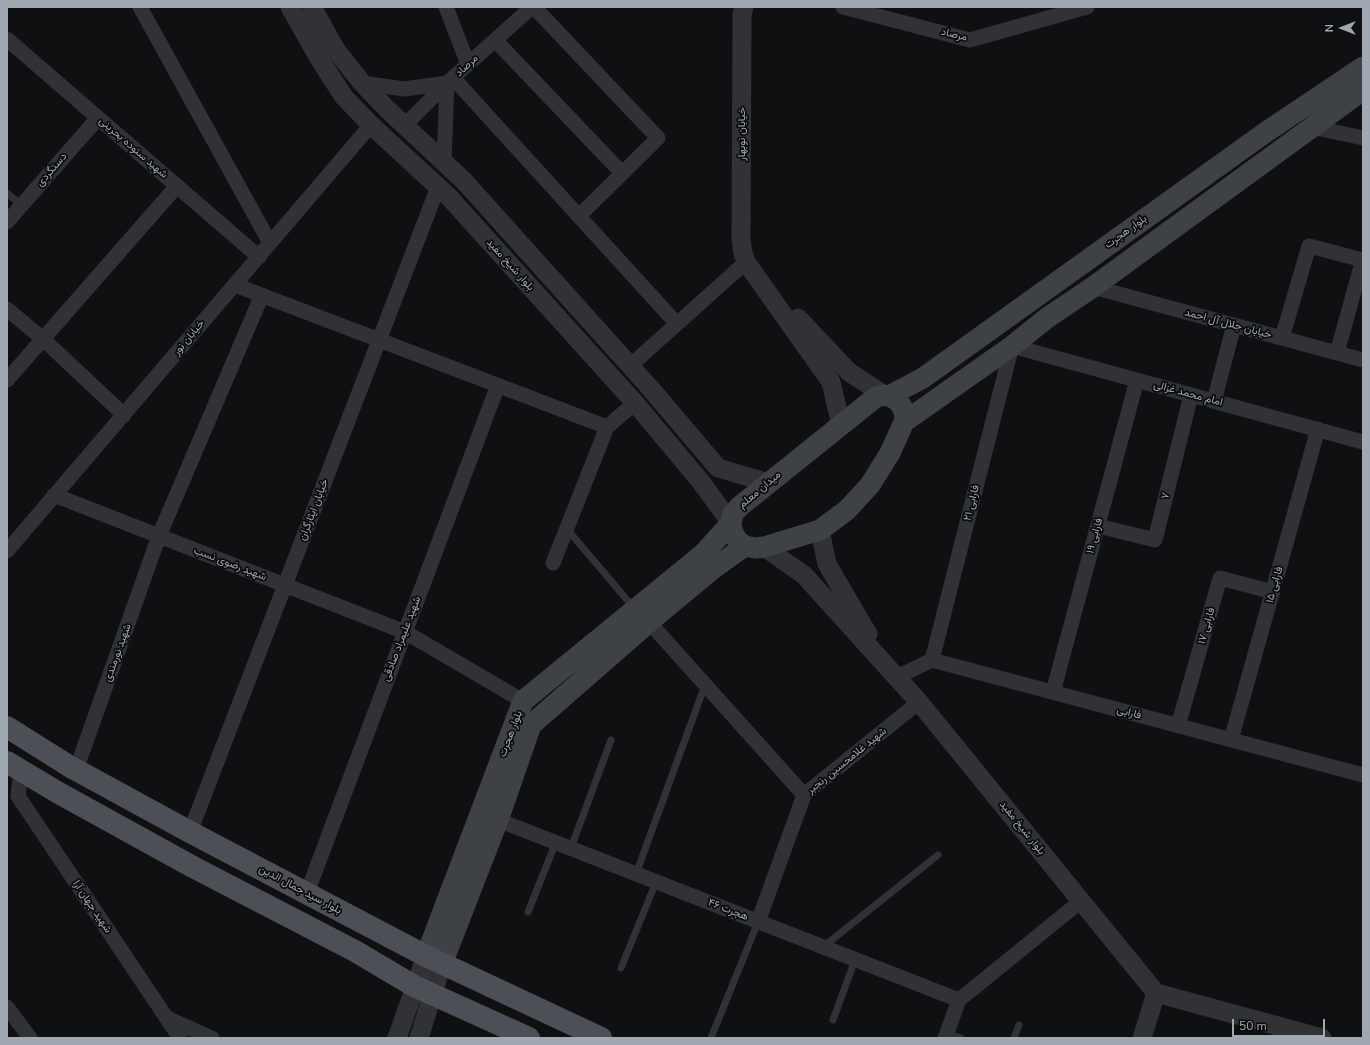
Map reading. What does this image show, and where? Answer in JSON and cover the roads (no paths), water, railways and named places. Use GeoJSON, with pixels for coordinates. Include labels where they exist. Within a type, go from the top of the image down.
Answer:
{"type":"FeatureCollection","features":[{"type":"Feature","properties":{"kind":"main road","name":"بلوار هجرت"},"geometry":{"type":"LineString","coordinates":[[886,396],[923,378],[1266,132],[1363,67]]}},
{"type":"Feature","properties":{"kind":"main road"},"geometry":{"type":"LineString","coordinates":[[904,422],[1012,346],[1047,318],[1093,287],[1363,90]]}},
{"type":"Feature","properties":{"kind":"main road"},"geometry":{"type":"LineString","coordinates":[[731,524],[733,533],[738,541],[755,546],[820,530],[847,510],[870,485],[890,453],[904,422],[905,414],[898,401],[886,396]]}},
{"type":"Feature","properties":{"kind":"main road","name":"میدان معلم"},"geometry":{"type":"LineString","coordinates":[[731,524],[734,514],[739,507],[876,397],[886,396]]}},
{"type":"Feature","properties":{"kind":"main road","name":"بلوار هجرت"},"geometry":{"type":"LineString","coordinates":[[434,960],[498,820],[531,725],[643,616],[731,524]]}},
{"type":"Feature","properties":{"kind":"main road","name":"بلوار هجرت"},"geometry":{"type":"LineString","coordinates":[[434,960],[523,701],[714,568],[755,546]]}},
{"type":"Feature","properties":{"kind":"main road","name":"بلوار سید جمال الدین"},"geometry":{"type":"LineString","coordinates":[[7,727],[76,770],[190,832],[434,960],[601,1038]]}},
{"type":"Feature","properties":{"kind":"main road"},"geometry":{"type":"LineString","coordinates":[[12,768],[193,868],[355,951],[414,986],[529,1038]]}},
{"type":"Feature","properties":{"kind":"street"},"geometry":{"type":"LineString","coordinates":[[140,7],[270,243]]}},
{"type":"Feature","properties":{"kind":"street","name":"بلوار شیخ مفید"},"geometry":{"type":"LineString","coordinates":[[290,7],[320,60],[340,91],[371,125],[448,197],[634,403],[701,482],[731,524]]}},
{"type":"Feature","properties":{"kind":"street","name":"بلوار شیخ مفید"},"geometry":{"type":"LineString","coordinates":[[312,7],[336,50],[362,83],[404,126],[464,182],[630,366],[718,468]]}},
{"type":"Feature","properties":{"kind":"street"},"geometry":{"type":"LineString","coordinates":[[446,7],[468,64]]}},
{"type":"Feature","properties":{"kind":"street"},"geometry":{"type":"LineString","coordinates":[[533,7],[658,138],[579,216]]}},
{"type":"Feature","properties":{"kind":"street","name":"مرصاد"},"geometry":{"type":"LineString","coordinates":[[404,126],[468,64],[533,7]]}},
{"type":"Feature","properties":{"kind":"street","name":"خیابان نوبهار"},"geometry":{"type":"LineString","coordinates":[[744,7],[742,22],[741,240],[746,262]]}},
{"type":"Feature","properties":{"kind":"street","name":"مرصاد"},"geometry":{"type":"LineString","coordinates":[[843,7],[970,40],[1087,7]]}},
{"type":"Feature","properties":{"kind":"street"},"geometry":{"type":"LineString","coordinates":[[495,40],[622,173]]}},
{"type":"Feature","properties":{"kind":"street","name":"شهید ستوده بحرینی"},"geometry":{"type":"LineString","coordinates":[[10,47],[98,118],[259,256]]}},
{"type":"Feature","properties":{"kind":"street"},"geometry":{"type":"LineString","coordinates":[[362,83],[404,88],[450,81]]}},
{"type":"Feature","properties":{"kind":"street"},"geometry":{"type":"LineString","coordinates":[[444,162],[450,81]]}},
{"type":"Feature","properties":{"kind":"street"},"geometry":{"type":"LineString","coordinates":[[450,81],[579,216],[676,324]]}},
{"type":"Feature","properties":{"kind":"street","name":"دستگردی"},"geometry":{"type":"LineString","coordinates":[[7,222],[98,118]]}},
{"type":"Feature","properties":{"kind":"street","name":"خیابان نور"},"geometry":{"type":"LineString","coordinates":[[7,551],[371,125]]}},
{"type":"Feature","properties":{"kind":"street"},"geometry":{"type":"LineString","coordinates":[[1312,128],[1363,138]]}},
{"type":"Feature","properties":{"kind":"street"},"geometry":{"type":"LineString","coordinates":[[7,380],[177,186]]}},
{"type":"Feature","properties":{"kind":"street","name":"خیابان ایثارگران"},"geometry":{"type":"LineString","coordinates":[[190,832],[438,187]]}},
{"type":"Feature","properties":{"kind":"street"},"geometry":{"type":"LineString","coordinates":[[1282,338],[1309,246],[1363,259],[1337,353]]}},
{"type":"Feature","properties":{"kind":"street"},"geometry":{"type":"LineString","coordinates":[[630,366],[746,262]]}},
{"type":"Feature","properties":{"kind":"street"},"geometry":{"type":"LineString","coordinates":[[746,262],[849,372],[886,396]]}},
{"type":"Feature","properties":{"kind":"street"},"geometry":{"type":"LineString","coordinates":[[746,262],[831,382],[841,425]]}},
{"type":"Feature","properties":{"kind":"street"},"geometry":{"type":"LineString","coordinates":[[235,285],[607,426]]}},
{"type":"Feature","properties":{"kind":"street","name":"خیابان جلال آل احمد"},"geometry":{"type":"LineString","coordinates":[[1093,287],[1363,360]]}},
{"type":"Feature","properties":{"kind":"street","name":"شهید نورمندی"},"geometry":{"type":"LineString","coordinates":[[76,770],[159,536],[262,295]]}},
{"type":"Feature","properties":{"kind":"street"},"geometry":{"type":"LineString","coordinates":[[7,309],[43,339],[124,415]]}},
{"type":"Feature","properties":{"kind":"street"},"geometry":{"type":"LineString","coordinates":[[1214,401],[1234,325]]}},
{"type":"Feature","properties":{"kind":"street","name":"امام محمد غزالی"},"geometry":{"type":"LineString","coordinates":[[1012,346],[1363,442]]}},
{"type":"Feature","properties":{"kind":"street","name":"فارابی ۲۱"},"geometry":{"type":"LineString","coordinates":[[932,660],[1012,346]]}},
{"type":"Feature","properties":{"kind":"street"},"geometry":{"type":"LineString","coordinates":[[831,382],[838,380],[849,372]]}},
{"type":"Feature","properties":{"kind":"street","name":"فارابی ۱۹"},"geometry":{"type":"LineString","coordinates":[[1053,692],[1137,380]]}},
{"type":"Feature","properties":{"kind":"street","name":"شهید علیمراد صادقی"},"geometry":{"type":"LineString","coordinates":[[307,893],[498,385]]}},
{"type":"Feature","properties":{"kind":"street","name":"۷"},"geometry":{"type":"LineString","coordinates":[[1098,526],[1154,540],[1191,395]]}},
{"type":"Feature","properties":{"kind":"street"},"geometry":{"type":"LineString","coordinates":[[553,563],[607,426],[634,403]]}},
{"type":"Feature","properties":{"kind":"street","name":"فارابی ۱۵"},"geometry":{"type":"LineString","coordinates":[[1231,740],[1318,429]]}},
{"type":"Feature","properties":{"kind":"street"},"geometry":{"type":"LineString","coordinates":[[701,482],[712,478],[716,474],[718,468],[769,483]]}},
{"type":"Feature","properties":{"kind":"street","name":"شهید رضوی نسب"},"geometry":{"type":"LineString","coordinates":[[54,495],[405,632],[523,701]]}},
{"type":"Feature","properties":{"kind":"street"},"geometry":{"type":"LineString","coordinates":[[820,530],[827,564],[891,671]]}},
{"type":"Feature","properties":{"kind":"street"},"geometry":{"type":"LineString","coordinates":[[755,546],[804,575],[891,671]]}},
{"type":"Feature","properties":{"kind":"street"},"geometry":{"type":"LineString","coordinates":[[804,575],[813,567],[827,564]]}},
{"type":"Feature","properties":{"kind":"street","name":"فارابی ۱۷"},"geometry":{"type":"LineString","coordinates":[[1178,726],[1220,578],[1273,592]]}},
{"type":"Feature","properties":{"kind":"street"},"geometry":{"type":"LineString","coordinates":[[643,616],[706,684],[804,795]]}},
{"type":"Feature","properties":{"kind":"street"},"geometry":{"type":"LineString","coordinates":[[891,671],[932,660]]}},
{"type":"Feature","properties":{"kind":"street","name":"فارابی"},"geometry":{"type":"LineString","coordinates":[[932,660],[1231,740],[1362,771]]}},
{"type":"Feature","properties":{"kind":"street","name":"بلوار شیخ مفید"},"geometry":{"type":"LineString","coordinates":[[891,671],[919,702],[1156,993]]}},
{"type":"Feature","properties":{"kind":"street","name":"شهید غلامحسین رنجبر"},"geometry":{"type":"LineString","coordinates":[[758,922],[804,795],[919,702]]}},
{"type":"Feature","properties":{"kind":"street","name":"شهید جهان آرا"},"geometry":{"type":"LineString","coordinates":[[12,768],[18,796],[180,1038]]}},
{"type":"Feature","properties":{"kind":"street","name":"هجرت ۴۶"},"geometry":{"type":"LineString","coordinates":[[498,820],[959,1000]]}},
{"type":"Feature","properties":{"kind":"street"},"geometry":{"type":"LineString","coordinates":[[951,1036],[959,1000],[1081,901]]}},
{"type":"Feature","properties":{"kind":"street"},"geometry":{"type":"LineString","coordinates":[[397,1038],[414,986],[434,960]]}},
{"type":"Feature","properties":{"kind":"street"},"geometry":{"type":"LineString","coordinates":[[419,1038],[434,995],[434,960]]}},
{"type":"Feature","properties":{"kind":"street"},"geometry":{"type":"LineString","coordinates":[[1142,1038],[1156,993],[1322,1038]]}},
{"type":"Feature","properties":{"kind":"street"},"geometry":{"type":"LineString","coordinates":[[7,1007],[30,1038]]}},
{"type":"Feature","properties":{"kind":"street"},"geometry":{"type":"LineString","coordinates":[[166,1018],[212,1038]]}},
{"type":"Feature","properties":{"kind":"lane"},"geometry":{"type":"LineString","coordinates":[[7,193],[21,205]]}},
{"type":"Feature","properties":{"kind":"lane"},"geometry":{"type":"LineString","coordinates":[[567,529],[643,616]]}},
{"type":"Feature","properties":{"kind":"lane"},"geometry":{"type":"LineString","coordinates":[[636,874],[706,684]]}},
{"type":"Feature","properties":{"kind":"lane"},"geometry":{"type":"LineString","coordinates":[[571,848],[611,740]]}},
{"type":"Feature","properties":{"kind":"lane"},"geometry":{"type":"LineString","coordinates":[[528,912],[556,842]]}},
{"type":"Feature","properties":{"kind":"lane"},"geometry":{"type":"LineString","coordinates":[[823,947],[938,855]]}},
{"type":"Feature","properties":{"kind":"lane"},"geometry":{"type":"LineString","coordinates":[[621,968],[656,882]]}},
{"type":"Feature","properties":{"kind":"lane"},"geometry":{"type":"LineString","coordinates":[[711,1038],[758,922]]}},
{"type":"Feature","properties":{"kind":"lane"},"geometry":{"type":"LineString","coordinates":[[833,1020],[855,960]]}},
{"type":"Feature","properties":{"kind":"lane"},"geometry":{"type":"LineString","coordinates":[[1014,1038],[1019,1025]]}}]}
